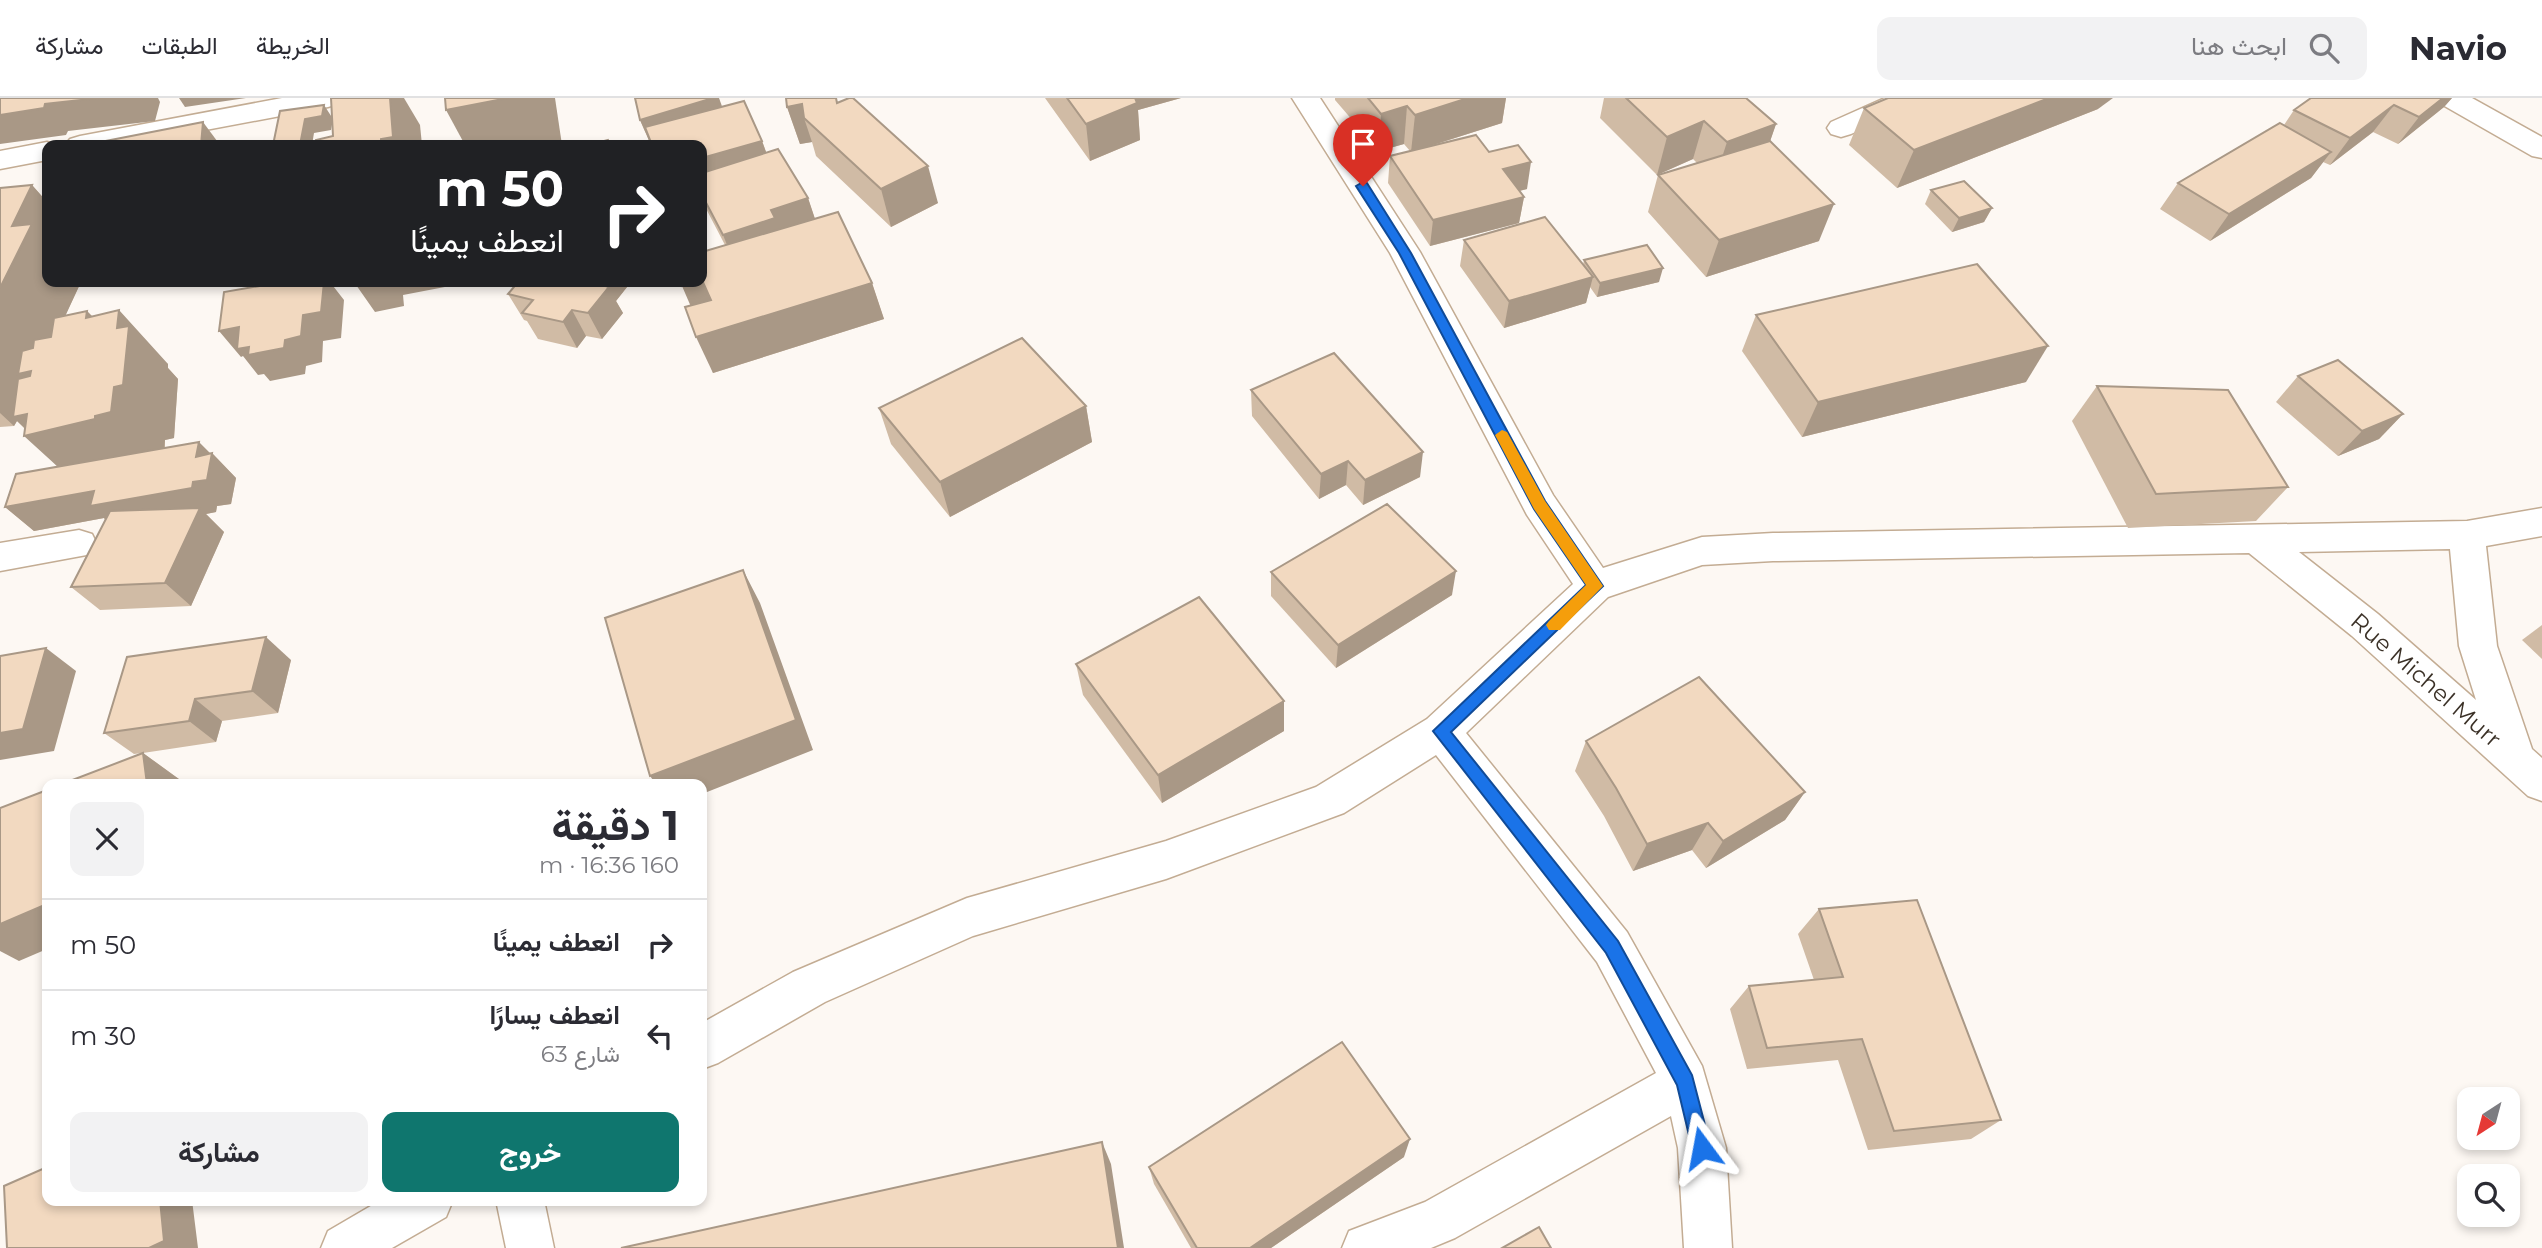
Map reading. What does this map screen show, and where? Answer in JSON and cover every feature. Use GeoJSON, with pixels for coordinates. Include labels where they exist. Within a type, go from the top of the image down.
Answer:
{"type":"FeatureCollection","features":[{"type":"Feature","properties":{"kind":"street"},"geometry":{"type":"LineString","coordinates":[[106,140],[328,98]]}},
{"type":"Feature","properties":{"kind":"street"},"geometry":{"type":"LineString","coordinates":[[1306,98],[1405,253],[1539,505],[1595,586]]}},
{"type":"Feature","properties":{"kind":"street"},"geometry":{"type":"LineString","coordinates":[[1841,128],[1909,98]]}},
{"type":"Feature","properties":{"kind":"street"},"geometry":{"type":"LineString","coordinates":[[2451,98],[2542,149]]}},
{"type":"Feature","properties":{"kind":"street"},"geometry":{"type":"LineString","coordinates":[[0,160],[42,152]]}},
{"type":"Feature","properties":{"kind":"street"},"geometry":{"type":"LineString","coordinates":[[707,1044],[809,987],[967,918],[1166,860],[1330,800],[1441,731],[1595,586],[1702,551],[1773,547],[2468,535],[2542,522]]}},
{"type":"Feature","properties":{"kind":"street","name":"Rue Michel Murr"},"geometry":{"type":"LineString","coordinates":[[2468,535],[2478,646],[2528,770]]}},
{"type":"Feature","properties":{"kind":"street","name":"Rue Michel Murr"},"geometry":{"type":"LineString","coordinates":[[2258,540],[2365,625],[2528,770]]}},
{"type":"Feature","properties":{"kind":"street"},"geometry":{"type":"LineString","coordinates":[[0,557],[79,544]]}},
{"type":"Feature","properties":{"kind":"street"},"geometry":{"type":"LineString","coordinates":[[1441,731],[1612,947],[1686,1082],[1702,1148],[1708,1248]]}},
{"type":"Feature","properties":{"kind":"street"},"geometry":{"type":"LineString","coordinates":[[1366,1248],[1438,1221],[1686,1082]]}},
{"type":"Feature","properties":{"kind":"street"},"geometry":{"type":"LineString","coordinates":[[345,1248],[418,1206]]}},
{"type":"Feature","properties":{"kind":"street"},"geometry":{"type":"LineString","coordinates":[[521,1206],[530,1248]]}},
{"type":"Feature","properties":{"kind":"building"},"geometry":{"type":"Polygon","coordinates":[[[0,98],[99,98],[45,104],[44,108],[0,115],[0,98]]]}},
{"type":"Feature","properties":{"kind":"building"},"geometry":{"type":"Polygon","coordinates":[[[331,98],[390,98],[393,137],[381,140],[316,140],[333,136],[331,98]]]}},
{"type":"Feature","properties":{"kind":"building"},"geometry":{"type":"Polygon","coordinates":[[[445,98],[508,98],[446,110],[445,98]]]}},
{"type":"Feature","properties":{"kind":"building"},"geometry":{"type":"Polygon","coordinates":[[[635,98],[713,98],[640,120],[635,98]]]}},
{"type":"Feature","properties":{"kind":"building"},"geometry":{"type":"Polygon","coordinates":[[[786,98],[836,98],[837,103],[853,98],[928,166],[881,189],[804,118],[802,104],[787,107],[786,98]]]}},
{"type":"Feature","properties":{"kind":"building"},"geometry":{"type":"Polygon","coordinates":[[[1067,98],[1135,98],[1137,103],[1086,124],[1067,98]]]}},
{"type":"Feature","properties":{"kind":"building"},"geometry":{"type":"Polygon","coordinates":[[[1368,98],[1468,98],[1415,115],[1407,106],[1381,114],[1368,98]]]}},
{"type":"Feature","properties":{"kind":"building"},"geometry":{"type":"Polygon","coordinates":[[[1626,98],[1746,98],[1776,124],[1727,142],[1704,121],[1667,137],[1626,98]]]}},
{"type":"Feature","properties":{"kind":"building"},"geometry":{"type":"Polygon","coordinates":[[[1888,98],[2049,98],[1914,150],[1864,108],[1888,98]]]}},
{"type":"Feature","properties":{"kind":"building"},"geometry":{"type":"Polygon","coordinates":[[[2311,98],[2443,98],[2419,117],[2394,105],[2350,138],[2294,110],[2311,98]]]}},
{"type":"Feature","properties":{"kind":"building"},"geometry":{"type":"Polygon","coordinates":[[[744,101],[762,141],[707,157],[707,140],[650,140],[645,127],[744,101]]]}},
{"type":"Feature","properties":{"kind":"building"},"geometry":{"type":"Polygon","coordinates":[[[324,105],[322,116],[305,119],[301,140],[274,140],[280,111],[324,105]]]}},
{"type":"Feature","properties":{"kind":"building"},"geometry":{"type":"Polygon","coordinates":[[[203,122],[201,140],[111,140],[203,122]]]}},
{"type":"Feature","properties":{"kind":"building"},"geometry":{"type":"Polygon","coordinates":[[[2280,123],[2331,152],[2229,214],[2178,183],[2280,123]]]}},
{"type":"Feature","properties":{"kind":"building"},"geometry":{"type":"Polygon","coordinates":[[[1476,135],[1489,152],[1518,145],[1531,162],[1503,169],[1524,197],[1433,220],[1390,156],[1476,135]]]}},
{"type":"Feature","properties":{"kind":"building"},"geometry":{"type":"Polygon","coordinates":[[[1770,141],[1834,204],[1719,240],[1658,175],[1770,141]]]}},
{"type":"Feature","properties":{"kind":"building"},"geometry":{"type":"Polygon","coordinates":[[[778,149],[808,198],[771,210],[775,218],[723,235],[707,205],[707,171],[778,149]]]}},
{"type":"Feature","properties":{"kind":"building"},"geometry":{"type":"Polygon","coordinates":[[[1964,181],[1992,208],[1959,218],[1931,190],[1964,181]]]}},
{"type":"Feature","properties":{"kind":"building"},"geometry":{"type":"Polygon","coordinates":[[[32,185],[12,226],[32,224],[0,288],[0,188],[32,185]]]}},
{"type":"Feature","properties":{"kind":"building"},"geometry":{"type":"Polygon","coordinates":[[[838,212],[872,283],[696,337],[685,307],[711,300],[705,287],[707,251],[838,212]]]}},
{"type":"Feature","properties":{"kind":"building"},"geometry":{"type":"Polygon","coordinates":[[[1545,217],[1593,277],[1509,301],[1464,240],[1545,217]]]}},
{"type":"Feature","properties":{"kind":"building"},"geometry":{"type":"Polygon","coordinates":[[[1647,245],[1663,268],[1600,283],[1584,260],[1647,245]]]}},
{"type":"Feature","properties":{"kind":"building"},"geometry":{"type":"Polygon","coordinates":[[[1977,264],[2048,346],[1818,402],[1756,315],[1977,264]]]}},
{"type":"Feature","properties":{"kind":"building"},"geometry":{"type":"Polygon","coordinates":[[[254,287],[324,287],[321,312],[303,315],[301,336],[285,340],[284,348],[248,355],[249,347],[237,349],[239,327],[219,331],[224,292],[254,287]]]}},
{"type":"Feature","properties":{"kind":"building"},"geometry":{"type":"Polygon","coordinates":[[[514,287],[609,287],[588,313],[572,310],[563,322],[522,313],[533,300],[508,294],[514,287]]]}},
{"type":"Feature","properties":{"kind":"building"},"geometry":{"type":"Polygon","coordinates":[[[119,310],[117,328],[129,326],[123,385],[114,387],[111,412],[95,416],[95,419],[24,436],[27,414],[13,417],[18,379],[30,376],[31,371],[18,374],[22,351],[33,348],[34,340],[51,337],[54,318],[87,311],[86,318],[119,310]]]}},
{"type":"Feature","properties":{"kind":"building"},"geometry":{"type":"Polygon","coordinates":[[[1022,338],[1086,406],[940,482],[879,408],[1022,338]]]}},
{"type":"Feature","properties":{"kind":"building"},"geometry":{"type":"Polygon","coordinates":[[[1334,353],[1423,452],[1365,480],[1348,461],[1321,474],[1251,390],[1334,353]]]}},
{"type":"Feature","properties":{"kind":"building"},"geometry":{"type":"Polygon","coordinates":[[[2338,360],[2403,414],[2362,431],[2298,376],[2338,360]]]}},
{"type":"Feature","properties":{"kind":"building"},"geometry":{"type":"Polygon","coordinates":[[[2097,386],[2228,390],[2288,487],[2156,494],[2097,386]]]}},
{"type":"Feature","properties":{"kind":"building"},"geometry":{"type":"Polygon","coordinates":[[[199,442],[196,457],[212,453],[207,480],[193,482],[192,488],[90,506],[94,491],[5,507],[16,474],[199,442]]]}},
{"type":"Feature","properties":{"kind":"building"},"geometry":{"type":"Polygon","coordinates":[[[1387,504],[1456,571],[1338,645],[1271,572],[1387,504]]]}},
{"type":"Feature","properties":{"kind":"building"},"geometry":{"type":"Polygon","coordinates":[[[200,508],[165,583],[71,587],[110,511],[200,508]]]}},
{"type":"Feature","properties":{"kind":"building"},"geometry":{"type":"Polygon","coordinates":[[[743,570],[796,720],[650,776],[605,618],[743,570]]]}},
{"type":"Feature","properties":{"kind":"building"},"geometry":{"type":"Polygon","coordinates":[[[1199,597],[1284,701],[1158,775],[1076,664],[1199,597]]]}},
{"type":"Feature","properties":{"kind":"building"},"geometry":{"type":"Polygon","coordinates":[[[266,637],[252,691],[195,699],[189,721],[104,733],[127,657],[266,637]]]}},
{"type":"Feature","properties":{"kind":"building"},"geometry":{"type":"Polygon","coordinates":[[[46,648],[23,729],[0,733],[0,656],[46,648]]]}},
{"type":"Feature","properties":{"kind":"building"},"geometry":{"type":"Polygon","coordinates":[[[1699,677],[1805,792],[1723,841],[1708,823],[1647,844],[1586,741],[1699,677]]]}},
{"type":"Feature","properties":{"kind":"building"},"geometry":{"type":"Polygon","coordinates":[[[143,753],[146,779],[75,779],[143,753]]]}},
{"type":"Feature","properties":{"kind":"building"},"geometry":{"type":"Polygon","coordinates":[[[42,792],[42,906],[0,924],[0,808],[42,792]]]}},
{"type":"Feature","properties":{"kind":"building"},"geometry":{"type":"Polygon","coordinates":[[[1917,900],[2001,1120],[1894,1131],[1862,1039],[1767,1048],[1749,986],[1843,977],[1819,909],[1917,900]]]}},
{"type":"Feature","properties":{"kind":"building"},"geometry":{"type":"Polygon","coordinates":[[[1342,1042],[1410,1139],[1250,1248],[1197,1248],[1149,1167],[1342,1042]]]}},
{"type":"Feature","properties":{"kind":"building"},"geometry":{"type":"Polygon","coordinates":[[[1102,1142],[1118,1248],[621,1248],[1102,1142]]]}},
{"type":"Feature","properties":{"kind":"building"},"geometry":{"type":"Polygon","coordinates":[[[42,1169],[42,1206],[161,1206],[164,1241],[149,1248],[7,1248],[4,1186],[42,1169]]]}},
{"type":"Feature","properties":{"kind":"building"},"geometry":{"type":"Polygon","coordinates":[[[1539,1227],[1551,1248],[1502,1248],[1539,1227]]]}},
{"type":"Feature","properties":{"kind":"slow traffic"},"geometry":{"type":"LineString","coordinates":[[1502,435],[1539,505],[1595,586],[1554,625]]}},
{"type":"Feature","properties":{"kind":"route"},"geometry":{"type":"LineString","coordinates":[[1363,186],[1405,253],[1539,505],[1595,586],[1441,731],[1612,947],[1686,1082],[1702,1148]]}}]}
